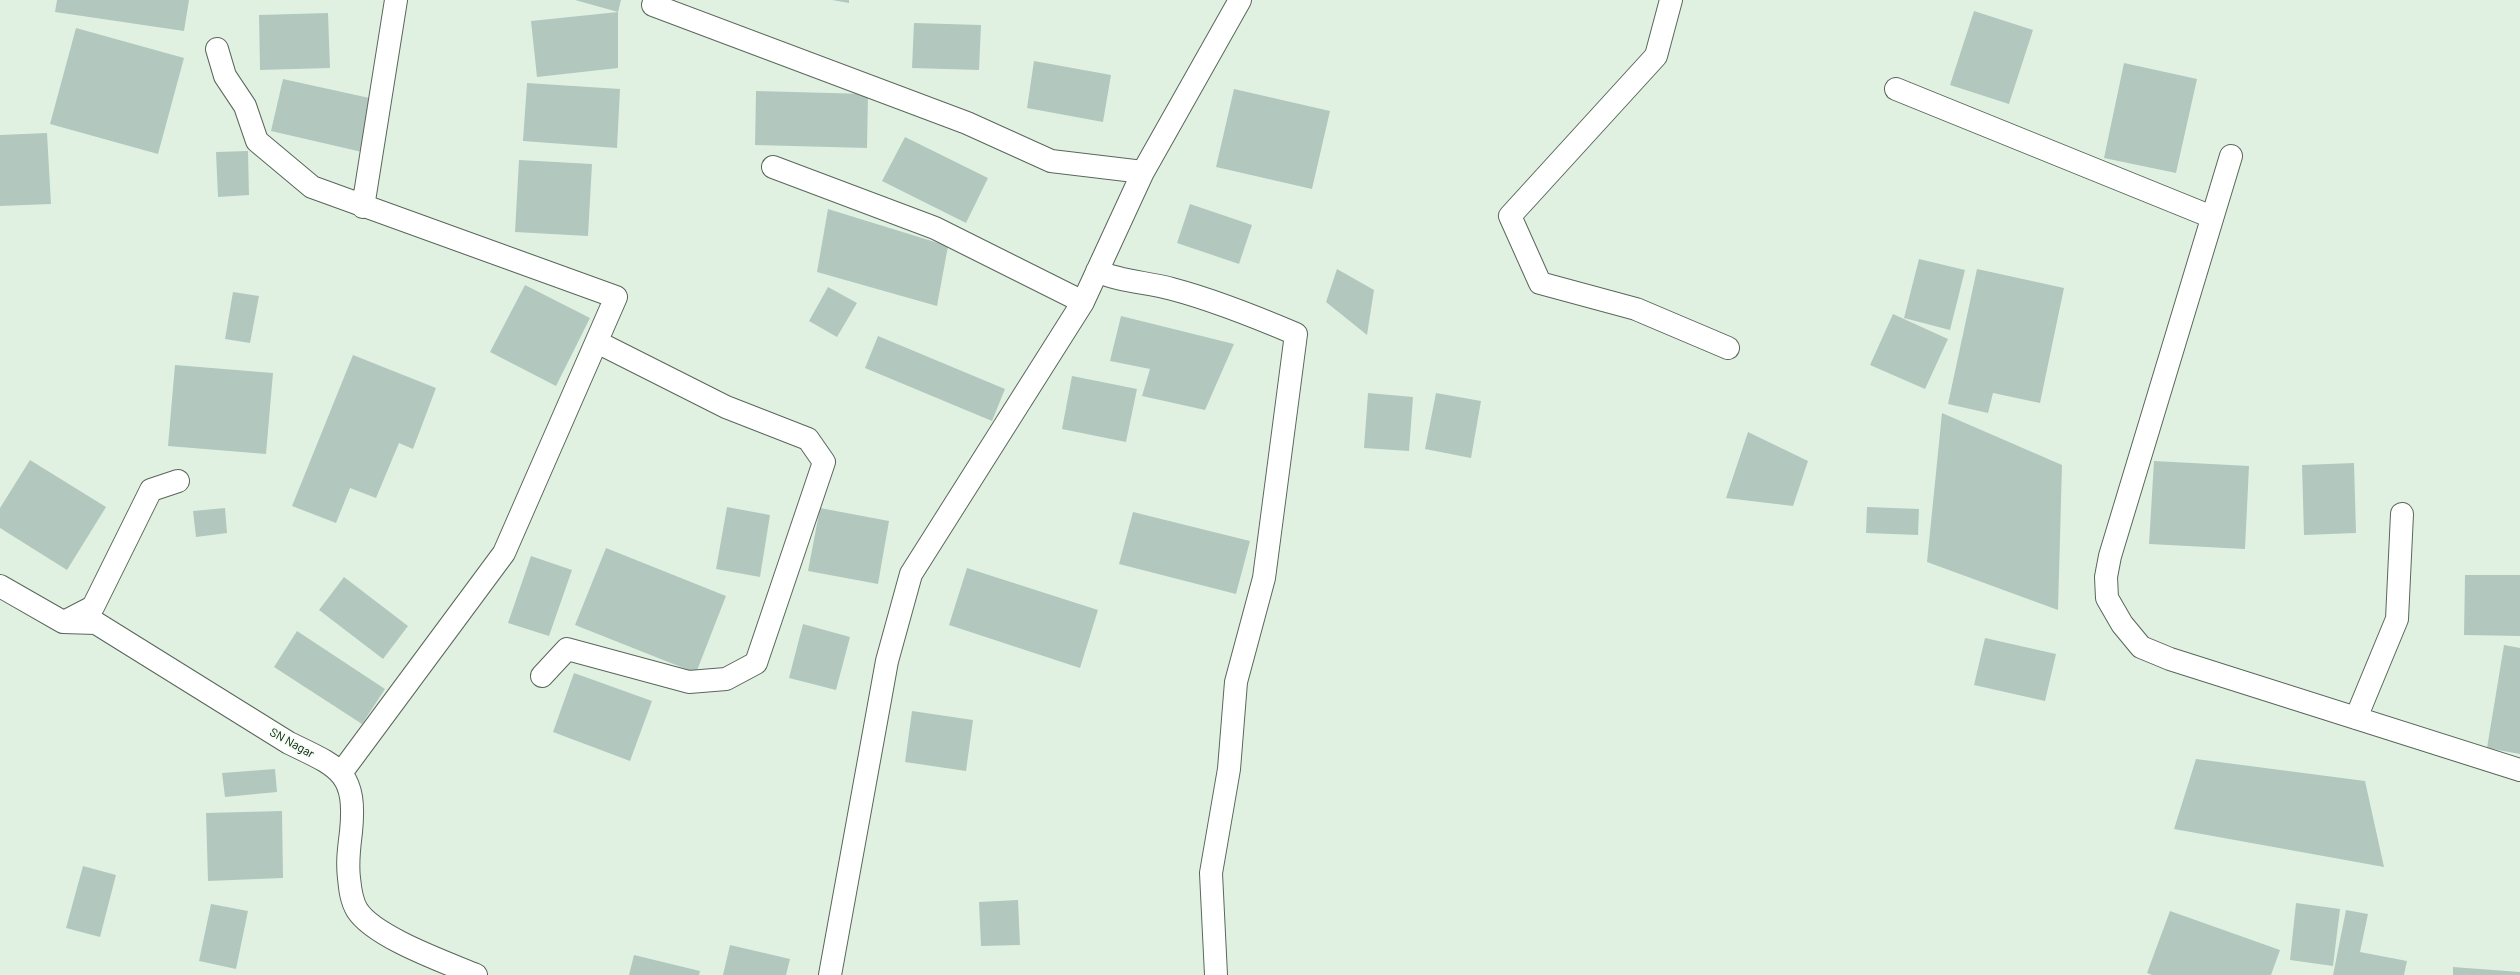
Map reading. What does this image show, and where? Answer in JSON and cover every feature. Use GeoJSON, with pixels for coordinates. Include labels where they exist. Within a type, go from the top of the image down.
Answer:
{"type":"FeatureCollection","features":[{"type":"Feature","properties":{"kind":"street"},"geometry":{"type":"LineString","coordinates":[[363,207],[396,0]]}},
{"type":"Feature","properties":{"kind":"street"},"geometry":{"type":"LineString","coordinates":[[830,975],[887,661],[911,574],[1083,302],[1143,172],[1240,0]]}},
{"type":"Feature","properties":{"kind":"street"},"geometry":{"type":"LineString","coordinates":[[1671,0],[1656,56],[1510,216],[1540,283],[1636,308],[1728,348]]}},
{"type":"Feature","properties":{"kind":"street"},"geometry":{"type":"LineString","coordinates":[[653,5],[967,123],[1051,161],[1143,172]]}},
{"type":"Feature","properties":{"kind":"street"},"geometry":{"type":"LineString","coordinates":[[217,49],[225,76],[245,106],[257,141],[312,187],[363,207],[616,297],[504,553],[341,773]]}},
{"type":"Feature","properties":{"kind":"street"},"geometry":{"type":"LineString","coordinates":[[1896,89],[2212,217]]}},
{"type":"Feature","properties":{"kind":"street"},"geometry":{"type":"LineString","coordinates":[[2231,156],[2110,556],[2106,577],[2107,598],[2122,624],[2141,647],[2170,659],[2520,770]]}},
{"type":"Feature","properties":{"kind":"street"},"geometry":{"type":"LineString","coordinates":[[773,167],[935,228],[1083,302]]}},
{"type":"Feature","properties":{"kind":"street"},"geometry":{"type":"LineString","coordinates":[[1097,271],[1113,278],[1171,288],[1234,309],[1296,334],[1264,578],[1236,682],[1229,769],[1211,873],[1216,975]]}},
{"type":"Feature","properties":{"kind":"street"},"geometry":{"type":"LineString","coordinates":[[542,676],[567,649],[689,682],[726,679],[756,663],[824,462],[808,440],[726,407],[597,342]]}},
{"type":"Feature","properties":{"kind":"street"},"geometry":{"type":"LineString","coordinates":[[63,622],[93,607],[151,490],[178,482]]}},
{"type":"Feature","properties":{"kind":"street"},"geometry":{"type":"LineString","coordinates":[[2356,718],[2397,619],[2402,514]]}},
{"type":"Feature","properties":{"kind":"street","name":"SN Nagar"},"geometry":{"type":"LineString","coordinates":[[0,586],[63,622],[96,623],[289,743],[316,756],[341,773],[349,783],[351,794],[352,820],[347,864],[351,895],[356,909],[367,923],[390,936],[476,975]]}},
{"type":"Feature","properties":{"kind":"building"},"geometry":{"type":"Polygon","coordinates":[[[57,0],[189,0],[184,31],[55,12],[57,0]]]}},
{"type":"Feature","properties":{"kind":"building"},"geometry":{"type":"Polygon","coordinates":[[[575,0],[621,0],[618,12],[575,0]]]}},
{"type":"Feature","properties":{"kind":"building"},"geometry":{"type":"Polygon","coordinates":[[[832,0],[849,0],[849,3],[832,0]]]}},
{"type":"Feature","properties":{"kind":"building"},"geometry":{"type":"Polygon","coordinates":[[[1974,11],[2033,30],[2009,104],[1950,85],[1974,11]]]}},
{"type":"Feature","properties":{"kind":"building"},"geometry":{"type":"Polygon","coordinates":[[[618,12],[618,68],[537,77],[531,21],[618,12]]]}},
{"type":"Feature","properties":{"kind":"building"},"geometry":{"type":"Polygon","coordinates":[[[328,13],[330,68],[260,70],[259,15],[328,13]]]}},
{"type":"Feature","properties":{"kind":"building"},"geometry":{"type":"Polygon","coordinates":[[[914,23],[981,25],[979,70],[912,68],[914,23]]]}},
{"type":"Feature","properties":{"kind":"building"},"geometry":{"type":"Polygon","coordinates":[[[76,28],[184,58],[158,154],[50,124],[76,28]]]}},
{"type":"Feature","properties":{"kind":"building"},"geometry":{"type":"Polygon","coordinates":[[[1034,61],[1111,75],[1103,122],[1027,108],[1034,61]]]}},
{"type":"Feature","properties":{"kind":"building"},"geometry":{"type":"Polygon","coordinates":[[[2124,63],[2197,79],[2176,173],[2104,158],[2124,63]]]}},
{"type":"Feature","properties":{"kind":"building"},"geometry":{"type":"Polygon","coordinates":[[[283,79],[374,99],[362,152],[271,131],[283,79]]]}},
{"type":"Feature","properties":{"kind":"building"},"geometry":{"type":"Polygon","coordinates":[[[527,83],[620,89],[617,148],[523,141],[527,83]]]}},
{"type":"Feature","properties":{"kind":"building"},"geometry":{"type":"Polygon","coordinates":[[[1234,89],[1330,111],[1312,189],[1216,167],[1234,89]]]}},
{"type":"Feature","properties":{"kind":"building"},"geometry":{"type":"Polygon","coordinates":[[[756,91],[868,94],[867,148],[755,145],[756,91]]]}},
{"type":"Feature","properties":{"kind":"building"},"geometry":{"type":"Polygon","coordinates":[[[47,133],[51,204],[0,206],[0,135],[47,133]]]}},
{"type":"Feature","properties":{"kind":"building"},"geometry":{"type":"Polygon","coordinates":[[[905,137],[988,178],[966,223],[882,181],[905,137]]]}},
{"type":"Feature","properties":{"kind":"building"},"geometry":{"type":"Polygon","coordinates":[[[248,151],[249,195],[218,197],[216,152],[248,151]]]}},
{"type":"Feature","properties":{"kind":"building"},"geometry":{"type":"Polygon","coordinates":[[[519,160],[592,164],[588,236],[515,232],[519,160]]]}},
{"type":"Feature","properties":{"kind":"building"},"geometry":{"type":"Polygon","coordinates":[[[1190,204],[1252,225],[1239,264],[1177,243],[1190,204]]]}},
{"type":"Feature","properties":{"kind":"building"},"geometry":{"type":"Polygon","coordinates":[[[828,209],[948,246],[937,306],[817,272],[828,209]]]}},
{"type":"Feature","properties":{"kind":"building"},"geometry":{"type":"Polygon","coordinates":[[[1919,259],[1965,270],[1950,330],[1904,318],[1919,259]]]}},
{"type":"Feature","properties":{"kind":"building"},"geometry":{"type":"Polygon","coordinates":[[[1337,269],[1374,290],[1367,335],[1326,302],[1337,269]]]}},
{"type":"Feature","properties":{"kind":"building"},"geometry":{"type":"Polygon","coordinates":[[[1977,269],[2064,288],[2040,403],[1993,393],[1988,413],[1948,404],[1977,269]]]}},
{"type":"Feature","properties":{"kind":"building"},"geometry":{"type":"Polygon","coordinates":[[[525,285],[590,318],[556,386],[490,352],[525,285]]]}},
{"type":"Feature","properties":{"kind":"building"},"geometry":{"type":"Polygon","coordinates":[[[828,287],[857,303],[837,337],[809,321],[828,287]]]}},
{"type":"Feature","properties":{"kind":"building"},"geometry":{"type":"Polygon","coordinates":[[[233,292],[259,296],[250,343],[225,339],[233,292]]]}},
{"type":"Feature","properties":{"kind":"building"},"geometry":{"type":"Polygon","coordinates":[[[1893,314],[1948,339],[1925,389],[1870,365],[1893,314]]]}},
{"type":"Feature","properties":{"kind":"building"},"geometry":{"type":"Polygon","coordinates":[[[1121,316],[1234,344],[1205,410],[1142,396],[1150,369],[1110,361],[1121,316]]]}},
{"type":"Feature","properties":{"kind":"building"},"geometry":{"type":"Polygon","coordinates":[[[878,336],[1005,389],[992,421],[865,368],[878,336]]]}},
{"type":"Feature","properties":{"kind":"building"},"geometry":{"type":"Polygon","coordinates":[[[353,355],[436,388],[413,449],[399,443],[376,498],[350,488],[336,523],[292,506],[353,355]]]}},
{"type":"Feature","properties":{"kind":"building"},"geometry":{"type":"Polygon","coordinates":[[[175,365],[273,373],[266,454],[168,446],[175,365]]]}},
{"type":"Feature","properties":{"kind":"building"},"geometry":{"type":"Polygon","coordinates":[[[1072,376],[1137,389],[1126,442],[1062,429],[1072,376]]]}},
{"type":"Feature","properties":{"kind":"building"},"geometry":{"type":"Polygon","coordinates":[[[1368,393],[1413,397],[1409,451],[1364,448],[1368,393]]]}},
{"type":"Feature","properties":{"kind":"building"},"geometry":{"type":"Polygon","coordinates":[[[1436,393],[1481,401],[1471,458],[1425,449],[1436,393]]]}},
{"type":"Feature","properties":{"kind":"building"},"geometry":{"type":"Polygon","coordinates":[[[1942,413],[2062,465],[2058,610],[1927,562],[1942,413]]]}},
{"type":"Feature","properties":{"kind":"building"},"geometry":{"type":"Polygon","coordinates":[[[1748,432],[1808,461],[1793,506],[1726,498],[1748,432]]]}},
{"type":"Feature","properties":{"kind":"building"},"geometry":{"type":"Polygon","coordinates":[[[30,460],[106,507],[67,570],[0,528],[0,508],[30,460]]]}},
{"type":"Feature","properties":{"kind":"building"},"geometry":{"type":"Polygon","coordinates":[[[2154,461],[2249,466],[2245,549],[2149,544],[2154,461]]]}},
{"type":"Feature","properties":{"kind":"building"},"geometry":{"type":"Polygon","coordinates":[[[2354,463],[2356,533],[2304,535],[2302,465],[2354,463]]]}},
{"type":"Feature","properties":{"kind":"building"},"geometry":{"type":"Polygon","coordinates":[[[727,507],[770,515],[760,577],[716,569],[727,507]]]}},
{"type":"Feature","properties":{"kind":"building"},"geometry":{"type":"Polygon","coordinates":[[[1867,507],[1919,509],[1918,535],[1866,533],[1867,507]]]}},
{"type":"Feature","properties":{"kind":"building"},"geometry":{"type":"Polygon","coordinates":[[[225,508],[227,533],[196,537],[193,511],[225,508]]]}},
{"type":"Feature","properties":{"kind":"building"},"geometry":{"type":"Polygon","coordinates":[[[820,508],[889,521],[878,584],[808,571],[820,508]]]}},
{"type":"Feature","properties":{"kind":"building"},"geometry":{"type":"Polygon","coordinates":[[[1133,512],[1250,541],[1236,594],[1119,564],[1133,512]]]}},
{"type":"Feature","properties":{"kind":"building"},"geometry":{"type":"Polygon","coordinates":[[[606,548],[726,596],[696,673],[575,625],[606,548]]]}},
{"type":"Feature","properties":{"kind":"building"},"geometry":{"type":"Polygon","coordinates":[[[531,556],[572,570],[549,636],[508,623],[531,556]]]}},
{"type":"Feature","properties":{"kind":"building"},"geometry":{"type":"Polygon","coordinates":[[[967,568],[1098,610],[1080,668],[949,625],[967,568]]]}},
{"type":"Feature","properties":{"kind":"building"},"geometry":{"type":"Polygon","coordinates":[[[2465,575],[2520,575],[2520,636],[2464,635],[2465,575]]]}},
{"type":"Feature","properties":{"kind":"building"},"geometry":{"type":"Polygon","coordinates":[[[344,577],[408,626],[383,659],[319,610],[344,577]]]}},
{"type":"Feature","properties":{"kind":"building"},"geometry":{"type":"Polygon","coordinates":[[[803,624],[850,637],[836,690],[789,678],[803,624]]]}},
{"type":"Feature","properties":{"kind":"building"},"geometry":{"type":"Polygon","coordinates":[[[297,631],[385,689],[362,724],[274,667],[297,631]]]}},
{"type":"Feature","properties":{"kind":"building"},"geometry":{"type":"Polygon","coordinates":[[[1985,638],[2056,654],[2045,701],[1974,685],[1985,638]]]}},
{"type":"Feature","properties":{"kind":"building"},"geometry":{"type":"Polygon","coordinates":[[[2504,645],[2520,648],[2520,754],[2487,748],[2504,645]]]}},
{"type":"Feature","properties":{"kind":"building"},"geometry":{"type":"Polygon","coordinates":[[[574,673],[652,701],[630,761],[553,732],[574,673]]]}},
{"type":"Feature","properties":{"kind":"building"},"geometry":{"type":"Polygon","coordinates":[[[912,711],[973,720],[966,771],[905,762],[912,711]]]}},
{"type":"Feature","properties":{"kind":"building"},"geometry":{"type":"Polygon","coordinates":[[[2196,759],[2365,781],[2384,867],[2174,829],[2196,759]]]}},
{"type":"Feature","properties":{"kind":"building"},"geometry":{"type":"Polygon","coordinates":[[[275,769],[277,792],[225,797],[222,773],[275,769]]]}},
{"type":"Feature","properties":{"kind":"building"},"geometry":{"type":"Polygon","coordinates":[[[282,811],[283,878],[208,881],[206,813],[282,811]]]}},
{"type":"Feature","properties":{"kind":"building"},"geometry":{"type":"Polygon","coordinates":[[[83,866],[116,875],[100,937],[66,928],[83,866]]]}},
{"type":"Feature","properties":{"kind":"building"},"geometry":{"type":"Polygon","coordinates":[[[1018,900],[1020,945],[981,946],[979,902],[1018,900]]]}},
{"type":"Feature","properties":{"kind":"building"},"geometry":{"type":"Polygon","coordinates":[[[2296,903],[2340,909],[2333,966],[2290,960],[2296,903]]]}},
{"type":"Feature","properties":{"kind":"building"},"geometry":{"type":"Polygon","coordinates":[[[211,904],[248,911],[236,969],[199,961],[211,904]]]}},
{"type":"Feature","properties":{"kind":"building"},"geometry":{"type":"Polygon","coordinates":[[[2346,910],[2368,914],[2360,952],[2407,961],[2404,975],[2333,975],[2346,910]]]}},
{"type":"Feature","properties":{"kind":"building"},"geometry":{"type":"Polygon","coordinates":[[[2170,911],[2280,950],[2271,975],[2152,975],[2147,973],[2170,911]]]}},
{"type":"Feature","properties":{"kind":"building"},"geometry":{"type":"Polygon","coordinates":[[[730,945],[790,959],[786,975],[723,975],[730,945]]]}},
{"type":"Feature","properties":{"kind":"building"},"geometry":{"type":"Polygon","coordinates":[[[634,955],[700,971],[699,975],[629,975],[634,955]]]}},
{"type":"Feature","properties":{"kind":"building"},"geometry":{"type":"Polygon","coordinates":[[[2453,967],[2520,972],[2520,975],[2453,975],[2453,967]]]}}]}
